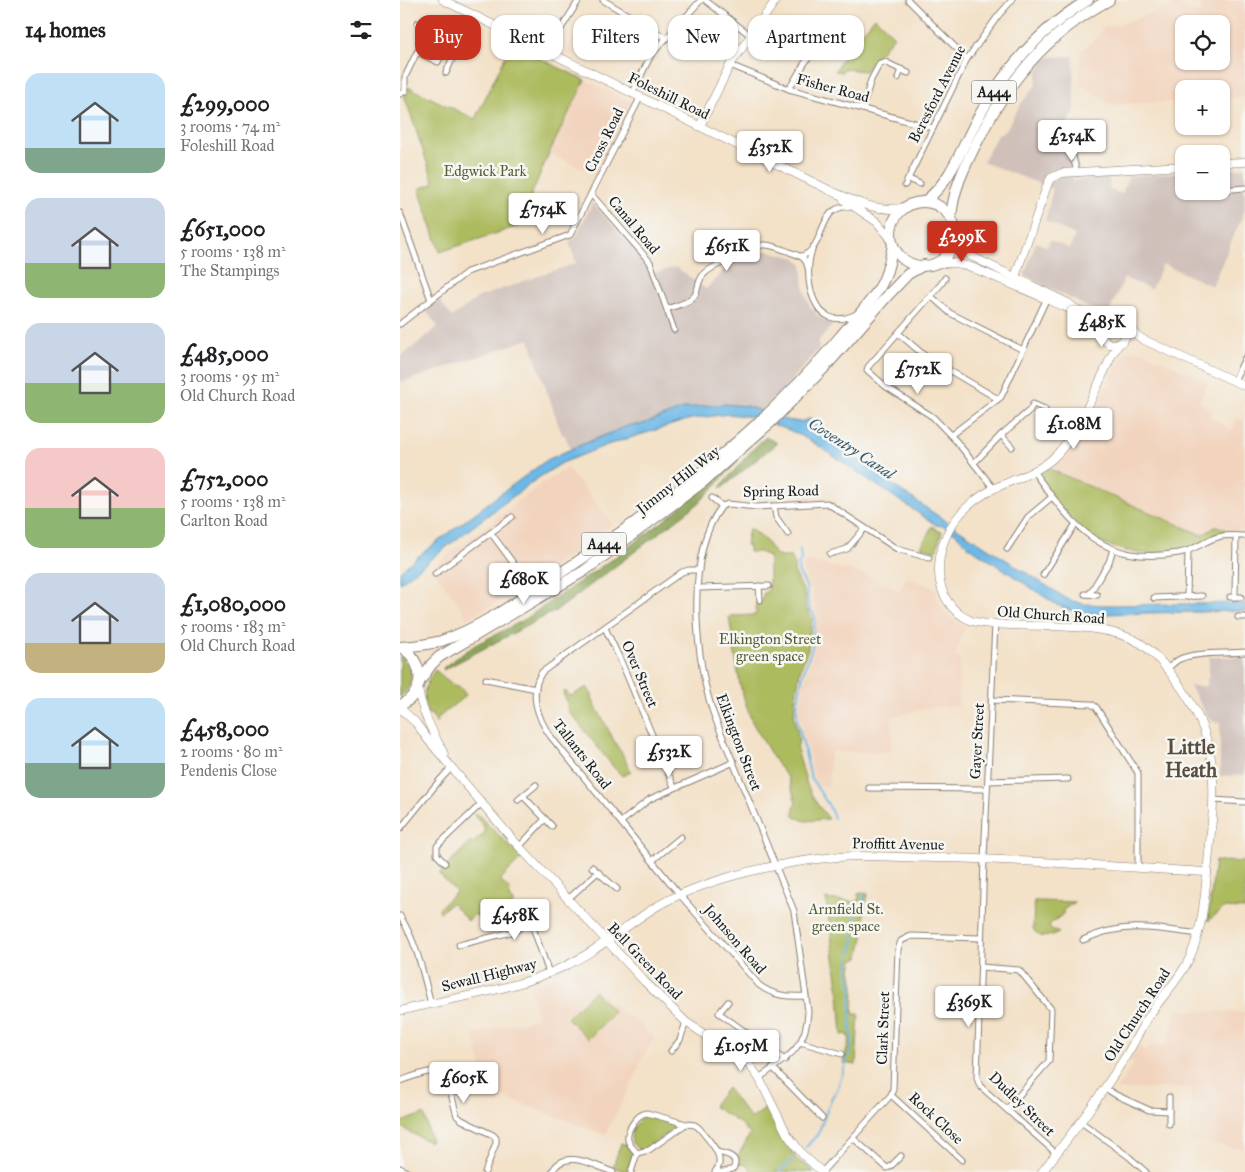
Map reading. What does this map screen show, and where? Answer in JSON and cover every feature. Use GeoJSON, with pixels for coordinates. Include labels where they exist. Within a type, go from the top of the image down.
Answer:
{"type":"FeatureCollection","features":[{"type":"Feature","properties":{"kind":"highway","name":"A444"},"geometry":{"type":"LineString","coordinates":[[924,202],[944,183],[990,97],[1014,64],[1047,30],[1088,0]]}},
{"type":"Feature","properties":{"kind":"highway","name":"A444"},"geometry":{"type":"LineString","coordinates":[[951,218],[954,193],[960,176],[1002,96],[1048,43],[1083,15],[1109,0]]}},
{"type":"Feature","properties":{"kind":"highway"},"geometry":{"type":"LineString","coordinates":[[924,202],[940,207],[951,218],[955,229],[954,241],[946,257],[936,263],[924,265],[906,260],[898,253],[893,243],[892,230],[895,220],[907,207],[924,202]]}},
{"type":"Feature","properties":{"kind":"highway","name":"Jimmy Hill Way"},"geometry":{"type":"LineString","coordinates":[[400,707],[410,700],[431,664],[439,657],[584,571],[695,488],[763,430],[776,411],[878,290],[885,278],[893,243]]}},
{"type":"Feature","properties":{"kind":"highway","name":"Jimmy Hill Way"},"geometry":{"type":"LineString","coordinates":[[400,647],[425,645],[442,640],[491,616],[556,577],[660,504],[752,427],[776,411],[827,365],[908,274],[924,265]]}},
{"type":"Feature","properties":{"kind":"highway"},"geometry":{"type":"LineString","coordinates":[[400,647],[409,652],[415,661],[419,685]]}},
{"type":"Feature","properties":{"kind":"main road","name":"Foleshill Road"},"geometry":{"type":"LineString","coordinates":[[443,0],[491,23]]}},
{"type":"Feature","properties":{"kind":"main road"},"geometry":{"type":"LineString","coordinates":[[765,15],[776,0]]}},
{"type":"Feature","properties":{"kind":"main road"},"geometry":{"type":"LineString","coordinates":[[700,126],[730,64],[748,38]]}},
{"type":"Feature","properties":{"kind":"main road","name":"Foleshill Road"},"geometry":{"type":"LineString","coordinates":[[563,59],[829,190],[875,208],[907,207]]}},
{"type":"Feature","properties":{"kind":"main road"},"geometry":{"type":"LineString","coordinates":[[1230,163],[1245,162]]}},
{"type":"Feature","properties":{"kind":"main road"},"geometry":{"type":"LineString","coordinates":[[1015,277],[1048,183],[1056,175],[1175,167]]}},
{"type":"Feature","properties":{"kind":"main road","name":"Foleshill Road"},"geometry":{"type":"LineString","coordinates":[[829,190],[877,222],[893,243]]}},
{"type":"Feature","properties":{"kind":"main road"},"geometry":{"type":"LineString","coordinates":[[955,229],[959,242],[966,252],[1068,304],[1089,319],[1109,344],[1142,339]]}},
{"type":"Feature","properties":{"kind":"main road"},"geometry":{"type":"LineString","coordinates":[[936,263],[956,263],[971,267],[1080,313]]}},
{"type":"Feature","properties":{"kind":"main road"},"geometry":{"type":"LineString","coordinates":[[1089,319],[1107,322],[1118,321],[1142,339],[1245,386]]}},
{"type":"Feature","properties":{"kind":"main road"},"geometry":{"type":"LineString","coordinates":[[1107,322],[1102,331],[1107,352],[1107,364]]}},
{"type":"Feature","properties":{"kind":"main road"},"geometry":{"type":"LineString","coordinates":[[1119,344],[1125,339],[1125,327]]}},
{"type":"Feature","properties":{"kind":"main road","name":"Old Church Road"},"geometry":{"type":"LineString","coordinates":[[1042,1172],[1105,1088],[1124,1060],[1150,1013],[1186,965],[1192,953],[1198,934],[1207,872],[1214,778],[1212,760],[1205,731],[1188,695],[1167,669],[1145,647],[1137,641],[1121,635],[1092,629],[995,624],[972,620],[954,610],[943,594],[940,578],[940,555],[951,526],[963,510],[977,498],[1033,471],[1050,460],[1070,438],[1119,344]]}},
{"type":"Feature","properties":{"kind":"main road","name":"Bell Green Road"},"geometry":{"type":"LineString","coordinates":[[419,685],[428,722],[450,765]]}},
{"type":"Feature","properties":{"kind":"main road","name":"Bell Green Road"},"geometry":{"type":"LineString","coordinates":[[400,707],[411,717],[519,846],[645,982],[686,1022],[749,1064],[759,1078],[787,1134],[802,1154],[822,1172]]}},
{"type":"Feature","properties":{"kind":"main road","name":"Proffitt Avenue"},"geometry":{"type":"LineString","coordinates":[[607,941],[652,910],[680,895],[730,877],[775,867],[856,856],[984,859],[1207,872]]}},
{"type":"Feature","properties":{"kind":"main road","name":"Sewall Highway"},"geometry":{"type":"LineString","coordinates":[[400,1011],[511,986],[566,966],[607,941]]}},
{"type":"Feature","properties":{"kind":"street"},"geometry":{"type":"LineString","coordinates":[[563,26],[579,0]]}},
{"type":"Feature","properties":{"kind":"street"},"geometry":{"type":"LineString","coordinates":[[604,0],[666,38]]}},
{"type":"Feature","properties":{"kind":"street"},"geometry":{"type":"LineString","coordinates":[[632,94],[651,55],[701,0]]}},
{"type":"Feature","properties":{"kind":"street"},"geometry":{"type":"LineString","coordinates":[[705,0],[748,33]]}},
{"type":"Feature","properties":{"kind":"street"},"geometry":{"type":"LineString","coordinates":[[908,0],[967,59]]}},
{"type":"Feature","properties":{"kind":"street","name":"Beresford Avenue"},"geometry":{"type":"LineString","coordinates":[[905,185],[967,59],[1012,0]]}},
{"type":"Feature","properties":{"kind":"street"},"geometry":{"type":"LineString","coordinates":[[446,73],[472,14]]}},
{"type":"Feature","properties":{"kind":"street"},"geometry":{"type":"LineString","coordinates":[[400,94],[406,91],[405,76],[415,56]]}},
{"type":"Feature","properties":{"kind":"street"},"geometry":{"type":"LineString","coordinates":[[789,89],[807,60]]}},
{"type":"Feature","properties":{"kind":"street"},"geometry":{"type":"LineString","coordinates":[[862,109],[871,80],[880,63],[885,62],[908,73]]}},
{"type":"Feature","properties":{"kind":"street","name":"Fisher Road"},"geometry":{"type":"LineString","coordinates":[[730,64],[789,89],[933,128]]}},
{"type":"Feature","properties":{"kind":"street"},"geometry":{"type":"LineString","coordinates":[[898,78],[901,70]]}},
{"type":"Feature","properties":{"kind":"street","name":"Cross Road"},"geometry":{"type":"LineString","coordinates":[[400,324],[467,272],[571,234],[640,98]]}},
{"type":"Feature","properties":{"kind":"street"},"geometry":{"type":"LineString","coordinates":[[1068,128],[1068,135],[1078,173]]}},
{"type":"Feature","properties":{"kind":"street"},"geometry":{"type":"LineString","coordinates":[[909,179],[920,184]]}},
{"type":"Feature","properties":{"kind":"street"},"geometry":{"type":"LineString","coordinates":[[1230,189],[1245,188]]}},
{"type":"Feature","properties":{"kind":"street","name":"Canal Road"},"geometry":{"type":"LineString","coordinates":[[591,194],[650,262],[674,330]]}},
{"type":"Feature","properties":{"kind":"street"},"geometry":{"type":"LineString","coordinates":[[808,268],[813,247],[828,216],[833,210],[847,206],[857,208]]}},
{"type":"Feature","properties":{"kind":"street"},"geometry":{"type":"LineString","coordinates":[[400,213],[431,300]]}},
{"type":"Feature","properties":{"kind":"street"},"geometry":{"type":"LineString","coordinates":[[667,309],[694,297],[700,278],[706,272],[752,246],[761,244],[770,245],[805,259],[811,292],[817,307],[821,311],[832,317],[849,317],[864,307]]}},
{"type":"Feature","properties":{"kind":"street"},"geometry":{"type":"LineString","coordinates":[[801,256],[806,255],[813,247]]}},
{"type":"Feature","properties":{"kind":"street"},"geometry":{"type":"LineString","coordinates":[[945,278],[867,369],[885,386],[933,417],[951,435],[994,489]]}},
{"type":"Feature","properties":{"kind":"street"},"geometry":{"type":"LineString","coordinates":[[931,296],[950,313],[1023,350]]}},
{"type":"Feature","properties":{"kind":"street"},"geometry":{"type":"LineString","coordinates":[[951,435],[1002,395],[1046,300]]}},
{"type":"Feature","properties":{"kind":"street"},"geometry":{"type":"LineString","coordinates":[[898,333],[925,356],[998,399]]}},
{"type":"Feature","properties":{"kind":"street"},"geometry":{"type":"LineString","coordinates":[[1234,381],[1245,358]]}},
{"type":"Feature","properties":{"kind":"street"},"geometry":{"type":"LineString","coordinates":[[974,463],[1001,435],[1030,410],[1033,404],[1045,409]]}},
{"type":"Feature","properties":{"kind":"street"},"geometry":{"type":"LineString","coordinates":[[1001,435],[1012,447]]}},
{"type":"Feature","properties":{"kind":"street"},"geometry":{"type":"LineString","coordinates":[[1033,471],[1075,525],[1093,539],[1113,549],[1127,553],[1173,554],[1188,551],[1217,537],[1245,536]]}},
{"type":"Feature","properties":{"kind":"street"},"geometry":{"type":"LineString","coordinates":[[1007,549],[1028,517],[1052,497]]}},
{"type":"Feature","properties":{"kind":"street","name":"Spring Road"},"geometry":{"type":"LineString","coordinates":[[712,498],[722,506],[728,504],[756,507],[828,503],[897,549],[929,558]]}},
{"type":"Feature","properties":{"kind":"street","name":"Elkington Street"},"geometry":{"type":"LineString","coordinates":[[722,506],[707,538],[699,570],[699,636],[705,687],[715,718],[796,919],[806,996],[807,1020],[800,1042]]}},
{"type":"Feature","properties":{"kind":"street"},"geometry":{"type":"LineString","coordinates":[[774,506],[776,517],[788,534]]}},
{"type":"Feature","properties":{"kind":"street"},"geometry":{"type":"LineString","coordinates":[[434,574],[512,517]]}},
{"type":"Feature","properties":{"kind":"street"},"geometry":{"type":"LineString","coordinates":[[1043,575],[1075,525]]}},
{"type":"Feature","properties":{"kind":"street"},"geometry":{"type":"LineString","coordinates":[[830,554],[847,549],[865,528]]}},
{"type":"Feature","properties":{"kind":"street"},"geometry":{"type":"LineString","coordinates":[[491,533],[525,580]]}},
{"type":"Feature","properties":{"kind":"street"},"geometry":{"type":"LineString","coordinates":[[1236,536],[1236,597]]}},
{"type":"Feature","properties":{"kind":"street"},"geometry":{"type":"LineString","coordinates":[[1097,595],[1088,593],[1108,562],[1113,549]]}},
{"type":"Feature","properties":{"kind":"street"},"geometry":{"type":"LineString","coordinates":[[1187,597],[1188,551]]}},
{"type":"Feature","properties":{"kind":"street"},"geometry":{"type":"LineString","coordinates":[[486,680],[536,689],[538,677],[542,672],[682,572],[699,570]]}},
{"type":"Feature","properties":{"kind":"street","name":"Jimmy Hill Way"},"geometry":{"type":"LineString","coordinates":[[491,616],[521,595],[526,586],[525,580],[541,583],[556,577]]}},
{"type":"Feature","properties":{"kind":"street"},"geometry":{"type":"LineString","coordinates":[[759,586],[760,600]]}},
{"type":"Feature","properties":{"kind":"street"},"geometry":{"type":"LineString","coordinates":[[698,588],[769,586]]}},
{"type":"Feature","properties":{"kind":"street"},"geometry":{"type":"LineString","coordinates":[[1154,598],[1202,596]]}},
{"type":"Feature","properties":{"kind":"street"},"geometry":{"type":"LineString","coordinates":[[1238,617],[1245,617]]}},
{"type":"Feature","properties":{"kind":"street","name":"Gayer Street"},"geometry":{"type":"LineString","coordinates":[[984,859],[995,624]]}},
{"type":"Feature","properties":{"kind":"street","name":"Over Street"},"geometry":{"type":"LineString","coordinates":[[605,628],[620,658],[674,787]]}},
{"type":"Feature","properties":{"kind":"street"},"geometry":{"type":"LineString","coordinates":[[1167,669],[1179,659],[1192,655],[1245,652]]}},
{"type":"Feature","properties":{"kind":"street","name":"Tallants Road"},"geometry":{"type":"LineString","coordinates":[[536,689],[537,710],[544,728],[680,895]]}},
{"type":"Feature","properties":{"kind":"street"},"geometry":{"type":"LineString","coordinates":[[991,700],[1091,704],[1096,707],[1138,773],[1138,868]]}},
{"type":"Feature","properties":{"kind":"street"},"geometry":{"type":"LineString","coordinates":[[621,822],[650,799],[734,762]]}},
{"type":"Feature","properties":{"kind":"street"},"geometry":{"type":"LineString","coordinates":[[400,830],[450,765]]}},
{"type":"Feature","properties":{"kind":"street"},"geometry":{"type":"LineString","coordinates":[[988,781],[1068,779]]}},
{"type":"Feature","properties":{"kind":"street"},"geometry":{"type":"LineString","coordinates":[[518,800],[536,786]]}},
{"type":"Feature","properties":{"kind":"street"},"geometry":{"type":"LineString","coordinates":[[869,788],[987,789]]}},
{"type":"Feature","properties":{"kind":"street"},"geometry":{"type":"LineString","coordinates":[[524,796],[552,826]]}},
{"type":"Feature","properties":{"kind":"street"},"geometry":{"type":"LineString","coordinates":[[1213,800],[1245,802]]}},
{"type":"Feature","properties":{"kind":"street"},"geometry":{"type":"LineString","coordinates":[[445,862],[437,855],[437,846],[482,803]]}},
{"type":"Feature","properties":{"kind":"street"},"geometry":{"type":"LineString","coordinates":[[519,846],[545,819]]}},
{"type":"Feature","properties":{"kind":"street"},"geometry":{"type":"LineString","coordinates":[[652,860],[681,837]]}},
{"type":"Feature","properties":{"kind":"street","name":"Dudley Street"},"geometry":{"type":"LineString","coordinates":[[984,859],[977,1078],[980,1086],[1056,1154]]}},
{"type":"Feature","properties":{"kind":"street"},"geometry":{"type":"LineString","coordinates":[[592,867],[617,889]]}},
{"type":"Feature","properties":{"kind":"street"},"geometry":{"type":"LineString","coordinates":[[568,899],[598,872]]}},
{"type":"Feature","properties":{"kind":"street","name":"Johnson Road"},"geometry":{"type":"LineString","coordinates":[[680,895],[758,985],[774,994],[806,996]]}},
{"type":"Feature","properties":{"kind":"street"},"geometry":{"type":"LineString","coordinates":[[400,916],[409,930],[416,948],[431,1004]]}},
{"type":"Feature","properties":{"kind":"street"},"geometry":{"type":"LineString","coordinates":[[459,946],[515,931],[529,921],[531,922],[549,973]]}},
{"type":"Feature","properties":{"kind":"street"},"geometry":{"type":"LineString","coordinates":[[1083,940],[1103,932],[1144,926],[1198,934]]}},
{"type":"Feature","properties":{"kind":"street","name":"Clark Street"},"geometry":{"type":"LineString","coordinates":[[892,1095],[898,949],[901,941],[911,936],[981,938]]}},
{"type":"Feature","properties":{"kind":"street"},"geometry":{"type":"LineString","coordinates":[[981,967],[1021,971],[1051,1009],[1049,1061],[1007,1109]]}},
{"type":"Feature","properties":{"kind":"street"},"geometry":{"type":"LineString","coordinates":[[728,1002],[719,1012],[784,1060]]}},
{"type":"Feature","properties":{"kind":"street"},"geometry":{"type":"LineString","coordinates":[[670,1051],[680,1040],[686,1022]]}},
{"type":"Feature","properties":{"kind":"street"},"geometry":{"type":"LineString","coordinates":[[759,1078],[784,1060],[800,1042],[842,1054]]}},
{"type":"Feature","properties":{"kind":"street"},"geometry":{"type":"LineString","coordinates":[[773,1068],[822,1118]]}},
{"type":"Feature","properties":{"kind":"street"},"geometry":{"type":"LineString","coordinates":[[400,1081],[436,1071],[444,1072],[457,1116],[496,1138],[496,1143],[485,1172]]}},
{"type":"Feature","properties":{"kind":"street"},"geometry":{"type":"LineString","coordinates":[[1105,1088],[1148,1110],[1169,1111]]}},
{"type":"Feature","properties":{"kind":"street"},"geometry":{"type":"LineString","coordinates":[[822,1172],[892,1095]]}},
{"type":"Feature","properties":{"kind":"street","name":"Rock Close"},"geometry":{"type":"LineString","coordinates":[[892,1095],[962,1160]]}},
{"type":"Feature","properties":{"kind":"street"},"geometry":{"type":"LineString","coordinates":[[1169,1097],[1169,1124]]}},
{"type":"Feature","properties":{"kind":"street"},"geometry":{"type":"LineString","coordinates":[[638,1153],[629,1144],[628,1138],[636,1117],[647,1113],[692,1124],[699,1128],[717,1152],[720,1162],[715,1172],[733,1169],[735,1162],[730,1156],[717,1152]]}},
{"type":"Feature","properties":{"kind":"street"},"geometry":{"type":"LineString","coordinates":[[1081,1122],[1128,1156],[1146,1172]]}},
{"type":"Feature","properties":{"kind":"street"},"geometry":{"type":"LineString","coordinates":[[638,1153],[649,1150],[686,1124]]}},
{"type":"Feature","properties":{"kind":"street"},"geometry":{"type":"LineString","coordinates":[[853,1138],[887,1168],[901,1156]]}},
{"type":"Feature","properties":{"kind":"street"},"geometry":{"type":"LineString","coordinates":[[631,1172],[638,1153]]}},
{"type":"Feature","properties":{"kind":"street"},"geometry":{"type":"LineString","coordinates":[[552,1172],[557,1164],[572,1159],[613,1172]]}},
{"type":"Feature","properties":{"kind":"street"},"geometry":{"type":"LineString","coordinates":[[400,1168],[407,1172]]}},
{"type":"Feature","properties":{"kind":"shaded area"},"geometry":{"type":"Polygon","coordinates":[[[1202,0],[1245,0],[1245,97],[1230,98],[1230,80],[1175,80],[1175,101],[1111,105],[1080,83],[1080,52],[1098,37],[1103,28],[1127,22],[1178,3],[1188,11],[1201,13],[1202,0]]]}},
{"type":"Feature","properties":{"kind":"shaded area"},"geometry":{"type":"Polygon","coordinates":[[[573,38],[573,56],[566,53],[573,38]]]}},
{"type":"Feature","properties":{"kind":"shaded area"},"geometry":{"type":"Polygon","coordinates":[[[1073,56],[1075,112],[1066,125],[1073,180],[1109,177],[1110,190],[1122,194],[1129,176],[1175,173],[1175,200],[1230,200],[1230,169],[1245,168],[1245,210],[1212,286],[1163,264],[1151,289],[1124,278],[1109,313],[1090,308],[1025,276],[1036,242],[1047,247],[1050,240],[1070,249],[1075,235],[1045,221],[1053,189],[983,162],[997,135],[1006,130],[1020,105],[1036,85],[1038,68],[1041,61],[1051,57],[1073,56]]]}},
{"type":"Feature","properties":{"kind":"shaded area"},"geometry":{"type":"Polygon","coordinates":[[[585,80],[631,102],[596,175],[549,153],[585,80]]]}},
{"type":"Feature","properties":{"kind":"shaded area"},"geometry":{"type":"Polygon","coordinates":[[[592,204],[655,273],[676,267],[706,289],[728,266],[753,250],[769,251],[796,258],[802,264],[804,289],[810,306],[819,317],[830,322],[831,327],[819,340],[819,348],[785,388],[760,412],[739,405],[723,404],[686,408],[640,425],[630,425],[571,449],[564,434],[562,435],[529,339],[400,383],[400,357],[438,327],[427,312],[424,311],[439,300],[452,317],[479,297],[576,263],[569,242],[575,238],[592,204]]]}},
{"type":"Feature","properties":{"kind":"shaded area"},"geometry":{"type":"Polygon","coordinates":[[[1138,350],[1208,381],[1199,402],[1213,411],[1210,418],[1232,430],[1237,418],[1245,421],[1245,530],[1227,530],[1217,526],[1202,535],[1050,468],[1063,457],[1083,431],[1123,357],[1129,352],[1138,350]]]}},
{"type":"Feature","properties":{"kind":"shaded area"},"geometry":{"type":"Polygon","coordinates":[[[567,468],[613,524],[518,591],[466,619],[463,611],[432,567],[541,484],[567,468]]]}},
{"type":"Feature","properties":{"kind":"shaded area"},"geometry":{"type":"Polygon","coordinates":[[[805,560],[866,575],[899,591],[907,577],[936,589],[937,599],[944,611],[954,621],[965,627],[954,657],[960,658],[958,706],[931,707],[892,717],[891,752],[830,752],[829,786],[817,786],[799,711],[815,646],[816,615],[811,589],[802,569],[805,560]]]}},
{"type":"Feature","properties":{"kind":"shaded area"},"geometry":{"type":"Polygon","coordinates":[[[1209,657],[1245,657],[1245,775],[1220,776],[1220,723],[1214,722],[1208,717],[1190,686],[1207,686],[1209,657]]]}},
{"type":"Feature","properties":{"kind":"shaded area"},"geometry":{"type":"Polygon","coordinates":[[[579,967],[587,979],[626,1017],[629,1015],[655,1038],[641,1059],[637,1073],[605,1135],[487,1091],[474,1034],[538,1018],[530,987],[564,975],[579,967]]]}},
{"type":"Feature","properties":{"kind":"shaded area"},"geometry":{"type":"Polygon","coordinates":[[[1176,1011],[1245,1012],[1245,1150],[1190,1140],[1191,1087],[1116,1090],[1134,1063],[1130,1060],[1138,1046],[1147,1050],[1150,1046],[1167,1045],[1176,1011]]]}},
{"type":"Feature","properties":{"kind":"green space"},"geometry":{"type":"Polygon","coordinates":[[[875,17],[894,36],[865,71],[843,69],[842,72],[835,71],[842,60],[864,60],[864,30],[875,17]]]}},
{"type":"Feature","properties":{"kind":"green space","name":"Edgwick Park"},"geometry":{"type":"Polygon","coordinates":[[[504,60],[543,60],[585,80],[549,153],[518,226],[440,252],[419,189],[434,183],[404,95],[408,93],[408,87],[475,119],[504,60]]]}},
{"type":"Feature","properties":{"kind":"green space"},"geometry":{"type":"Polygon","coordinates":[[[766,437],[777,443],[722,488],[720,487],[754,448],[766,437]]]}},
{"type":"Feature","properties":{"kind":"green space"},"geometry":{"type":"Polygon","coordinates":[[[737,460],[699,503],[559,609],[443,670],[444,667],[475,645],[522,621],[611,560],[661,523],[737,460]]]}},
{"type":"Feature","properties":{"kind":"green space"},"geometry":{"type":"Polygon","coordinates":[[[1045,467],[1202,535],[1217,526],[1227,530],[1210,541],[1191,548],[1170,552],[1150,554],[1129,551],[1109,545],[1091,536],[1064,511],[1034,472],[1045,467]]]}},
{"type":"Feature","properties":{"kind":"green space"},"geometry":{"type":"Polygon","coordinates":[[[932,526],[938,531],[942,531],[936,551],[921,547],[932,526]]]}},
{"type":"Feature","properties":{"kind":"green space","name":"Elkington Street green space"},"geometry":{"type":"Polygon","coordinates":[[[749,528],[765,540],[775,554],[780,557],[791,557],[795,564],[794,571],[805,595],[806,607],[812,619],[808,649],[800,671],[794,717],[799,739],[797,749],[807,785],[815,801],[829,819],[805,821],[795,817],[793,812],[796,802],[788,778],[777,764],[752,722],[740,685],[729,617],[756,615],[756,603],[762,602],[763,594],[769,589],[769,556],[759,552],[749,552],[749,546],[746,545],[749,528]]]}},
{"type":"Feature","properties":{"kind":"green space"},"geometry":{"type":"Polygon","coordinates":[[[400,656],[405,660],[411,676],[408,688],[400,697],[400,656]]]}},
{"type":"Feature","properties":{"kind":"green space"},"geometry":{"type":"Polygon","coordinates":[[[435,670],[457,688],[459,686],[466,695],[439,717],[436,723],[432,715],[427,713],[424,695],[428,681],[435,670]]]}},
{"type":"Feature","properties":{"kind":"green space"},"geometry":{"type":"Polygon","coordinates":[[[587,687],[631,772],[622,776],[568,710],[567,701],[563,694],[565,691],[571,696],[587,687]]]}},
{"type":"Feature","properties":{"kind":"green space"},"geometry":{"type":"Polygon","coordinates":[[[476,813],[522,858],[500,880],[510,890],[509,898],[514,903],[502,913],[494,908],[481,920],[475,914],[468,921],[452,903],[440,912],[439,908],[456,892],[439,874],[471,841],[473,843],[485,832],[484,827],[474,815],[476,813]]]}},
{"type":"Feature","properties":{"kind":"green space"},"geometry":{"type":"Polygon","coordinates":[[[1215,861],[1245,862],[1245,909],[1224,908],[1208,921],[1215,861]]]}},
{"type":"Feature","properties":{"kind":"green space","name":"Armfield St. green space"},"geometry":{"type":"Polygon","coordinates":[[[858,894],[868,894],[864,910],[864,932],[859,957],[853,960],[851,969],[854,987],[853,1014],[859,1014],[856,1065],[843,1063],[850,1038],[847,1034],[842,1035],[839,994],[826,899],[855,902],[859,899],[858,894]]]}},
{"type":"Feature","properties":{"kind":"green space"},"geometry":{"type":"Polygon","coordinates":[[[1034,901],[1075,902],[1063,910],[1063,914],[1049,925],[1051,929],[1059,933],[1041,936],[1033,928],[1034,901]]]}},
{"type":"Feature","properties":{"kind":"green space"},"geometry":{"type":"Polygon","coordinates":[[[594,991],[614,1012],[588,1039],[567,1018],[594,991]]]}},
{"type":"Feature","properties":{"kind":"green space"},"geometry":{"type":"Polygon","coordinates":[[[727,1088],[751,1119],[769,1106],[796,1159],[814,1172],[752,1172],[747,1165],[738,1164],[737,1158],[750,1134],[741,1124],[713,1106],[727,1088]]]}},
{"type":"Feature","properties":{"kind":"green space"},"geometry":{"type":"Polygon","coordinates":[[[424,1114],[430,1142],[409,1132],[400,1125],[401,1122],[424,1114]]]}},
{"type":"Feature","properties":{"kind":"green space"},"geometry":{"type":"Polygon","coordinates":[[[645,1115],[677,1123],[677,1126],[648,1148],[640,1150],[632,1142],[631,1137],[634,1127],[645,1115]]]}},
{"type":"Feature","properties":{"kind":"green space"},"geometry":{"type":"Polygon","coordinates":[[[621,1143],[626,1145],[633,1154],[627,1172],[613,1167],[621,1143]]]}},
{"type":"Feature","properties":{"kind":"water"},"geometry":{"type":"Polygon","coordinates":[[[723,404],[747,406],[786,420],[801,422],[814,419],[822,434],[884,479],[1067,599],[1083,604],[1112,605],[1245,603],[1245,611],[1099,614],[1075,612],[1057,605],[968,546],[955,533],[944,526],[936,525],[811,441],[789,430],[753,417],[728,414],[691,419],[607,445],[562,463],[538,478],[488,515],[400,583],[400,571],[547,460],[630,425],[640,425],[686,408],[723,404]]]}},
{"type":"Feature","properties":{"kind":"waterway"},"geometry":{"type":"LineString","coordinates":[[800,549],[801,560],[798,571],[806,586],[809,607],[815,618],[812,648],[803,674],[797,706],[797,718],[811,778],[829,806],[834,818]]}},
{"type":"Feature","properties":{"kind":"waterway"},"geometry":{"type":"LineString","coordinates":[[806,1147],[818,1134],[832,1097],[837,1090],[852,1046],[850,1004],[852,987],[848,965],[854,940],[852,930],[855,917],[865,895]]}},
{"type":"Feature","properties":{"kind":"waterway"},"geometry":{"type":"LineString","coordinates":[[780,1171],[793,1159]]}},
{"type":"Feature","properties":{"kind":"district","name":"Little Heath"},"geometry":{"type":"Point","coordinates":[1191,758]}},
{"type":"Feature","properties":{"kind":"water label","name":"Coventry Canal"},"geometry":{"type":"Point","coordinates":[852,448]}}]}
